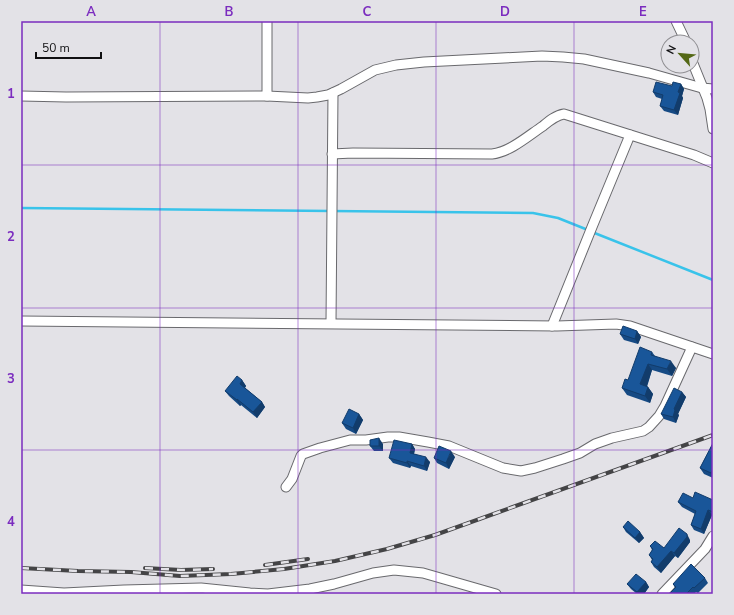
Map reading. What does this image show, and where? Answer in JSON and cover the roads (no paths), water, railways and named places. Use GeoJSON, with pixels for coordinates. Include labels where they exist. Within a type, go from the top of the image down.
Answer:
{"type":"FeatureCollection","features":[{"type":"Feature","properties":{"kind":"street"},"geometry":{"type":"LineString","coordinates":[[267,21],[267,96]]}},
{"type":"Feature","properties":{"kind":"street"},"geometry":{"type":"LineString","coordinates":[[676,21],[682,34]]}},
{"type":"Feature","properties":{"kind":"street"},"geometry":{"type":"LineString","coordinates":[[21,96],[267,96],[308,98],[328,95],[375,70],[396,65],[424,62],[542,56],[563,57],[597,62],[708,88]]}},
{"type":"Feature","properties":{"kind":"street"},"geometry":{"type":"LineString","coordinates":[[700,74],[708,88],[713,129]]}},
{"type":"Feature","properties":{"kind":"street"},"geometry":{"type":"LineString","coordinates":[[331,323],[333,93]]}},
{"type":"Feature","properties":{"kind":"street"},"geometry":{"type":"LineString","coordinates":[[332,154],[495,154],[504,151],[556,116],[564,114],[711,159]]}},
{"type":"Feature","properties":{"kind":"street"},"geometry":{"type":"LineString","coordinates":[[552,326],[630,135]]}},
{"type":"Feature","properties":{"kind":"street"},"geometry":{"type":"LineString","coordinates":[[21,321],[552,326],[616,324],[630,326],[713,354]]}},
{"type":"Feature","properties":{"kind":"street"},"geometry":{"type":"LineString","coordinates":[[286,487],[292,479],[303,454],[350,440],[399,437],[428,442],[448,446],[490,464],[512,470],[535,468],[563,459],[580,453],[595,444],[612,438],[642,431],[649,427],[659,416],[665,406],[692,347]]}},
{"type":"Feature","properties":{"kind":"street"},"geometry":{"type":"LineString","coordinates":[[662,594],[705,549],[713,536]]}},
{"type":"Feature","properties":{"kind":"street"},"geometry":{"type":"LineString","coordinates":[[21,590],[78,593],[201,588],[268,594],[310,589],[373,573],[394,570],[423,573],[496,594]]}},
{"type":"Feature","properties":{"kind":"waterway"},"geometry":{"type":"LineString","coordinates":[[21,208],[533,213],[558,218],[588,230]]}},
{"type":"Feature","properties":{"kind":"waterway"},"geometry":{"type":"LineString","coordinates":[[592,232],[713,280]]}},
{"type":"Feature","properties":{"kind":"railway"},"geometry":{"type":"LineString","coordinates":[[21,568],[131,572],[180,576],[231,574],[284,569],[335,561],[387,549],[435,535],[713,435]]}},
{"type":"Feature","properties":{"kind":"railway"},"geometry":{"type":"LineString","coordinates":[[265,565],[308,559]]}},
{"type":"Feature","properties":{"kind":"railway"},"geometry":{"type":"LineString","coordinates":[[145,568],[181,570],[213,569]]}}]}
